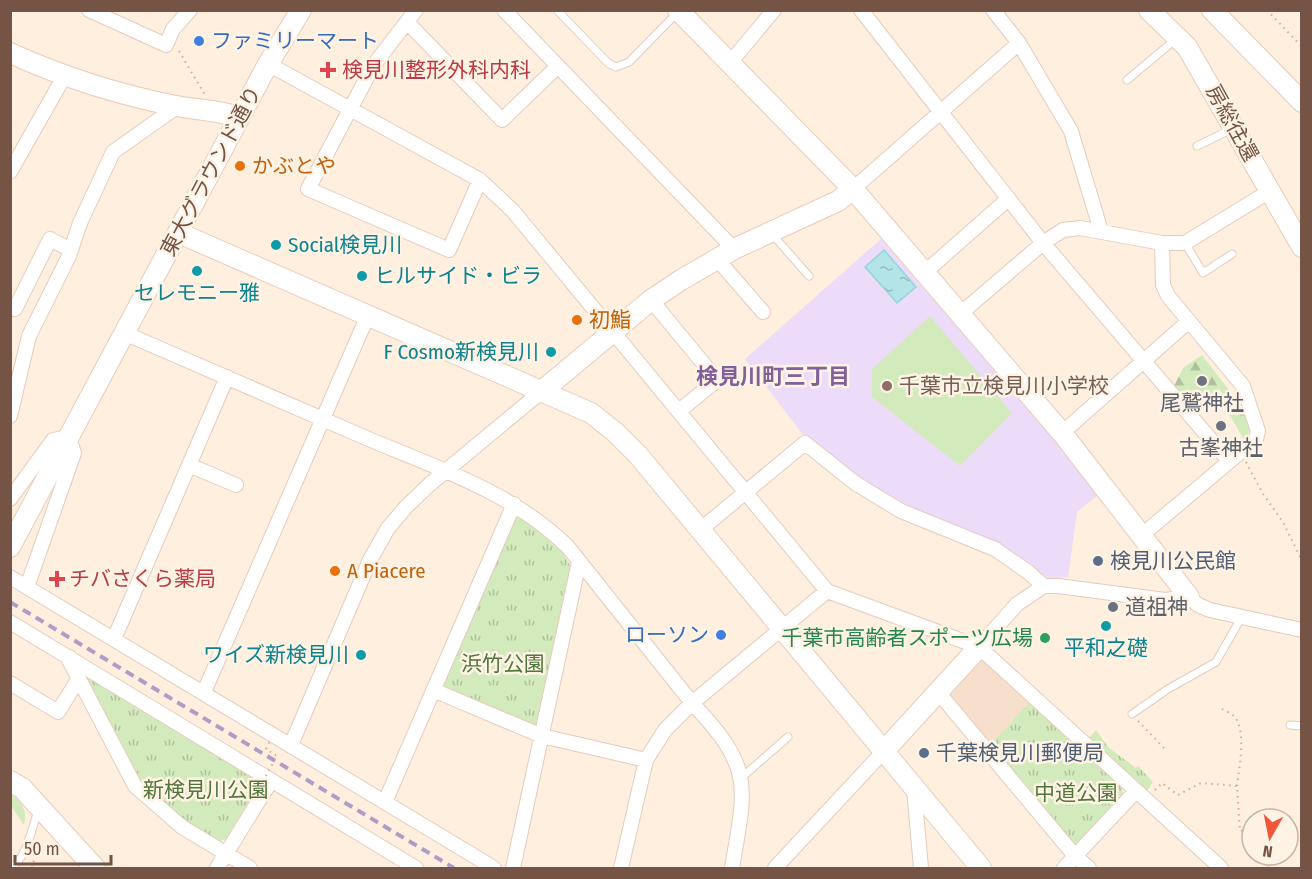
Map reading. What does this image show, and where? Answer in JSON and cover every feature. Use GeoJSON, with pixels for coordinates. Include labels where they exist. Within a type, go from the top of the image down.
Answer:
{"type":"FeatureCollection","features":[{"type":"Feature","properties":{"kind":"street"},"geometry":{"type":"LineString","coordinates":[[89,10],[166,45],[173,29],[190,10]]}},
{"type":"Feature","properties":{"kind":"street","name":"東大グラウンド通り"},"geometry":{"type":"LineString","coordinates":[[10,547],[239,117],[301,10]]}},
{"type":"Feature","properties":{"kind":"street"},"geometry":{"type":"LineString","coordinates":[[416,10],[373,66],[308,189],[449,250],[480,180]]}},
{"type":"Feature","properties":{"kind":"street"},"geometry":{"type":"LineString","coordinates":[[504,10],[734,249]]}},
{"type":"Feature","properties":{"kind":"street"},"geometry":{"type":"LineString","coordinates":[[729,64],[774,10]]}},
{"type":"Feature","properties":{"kind":"street"},"geometry":{"type":"LineString","coordinates":[[861,10],[1043,243],[1229,461]]}},
{"type":"Feature","properties":{"kind":"street"},"geometry":{"type":"LineString","coordinates":[[993,10],[1019,43],[1071,131],[1101,231]]}},
{"type":"Feature","properties":{"kind":"street","name":"房総往還"},"geometry":{"type":"LineString","coordinates":[[1149,10],[1187,46],[1302,247]]}},
{"type":"Feature","properties":{"kind":"street"},"geometry":{"type":"LineString","coordinates":[[1212,10],[1302,102]]}},
{"type":"Feature","properties":{"kind":"street"},"geometry":{"type":"LineString","coordinates":[[679,11],[853,189],[1062,433],[1189,597],[1210,610],[1302,630]]}},
{"type":"Feature","properties":{"kind":"street"},"geometry":{"type":"LineString","coordinates":[[407,22],[502,120],[558,66]]}},
{"type":"Feature","properties":{"kind":"street"},"geometry":{"type":"LineString","coordinates":[[291,745],[370,560],[388,528],[406,507],[651,300],[734,249],[837,201],[1019,43]]}},
{"type":"Feature","properties":{"kind":"street"},"geometry":{"type":"LineString","coordinates":[[10,53],[65,75],[130,94],[178,106],[221,111],[239,117]]}},
{"type":"Feature","properties":{"kind":"street"},"geometry":{"type":"LineString","coordinates":[[268,64],[480,180],[513,211],[827,591],[979,647],[1136,790],[1216,867]]}},
{"type":"Feature","properties":{"kind":"street"},"geometry":{"type":"LineString","coordinates":[[10,172],[65,75]]}},
{"type":"Feature","properties":{"kind":"street"},"geometry":{"type":"LineString","coordinates":[[10,416],[28,336],[71,250],[80,223],[113,152],[178,106]]}},
{"type":"Feature","properties":{"kind":"street"},"geometry":{"type":"LineString","coordinates":[[960,314],[1043,243],[1063,230],[1080,228],[1162,243],[1185,243],[1270,191]]}},
{"type":"Feature","properties":{"kind":"street"},"geometry":{"type":"LineString","coordinates":[[924,273],[1008,199]]}},
{"type":"Feature","properties":{"kind":"street"},"geometry":{"type":"LineString","coordinates":[[179,233],[591,413],[615,432],[638,455],[981,868]]}},
{"type":"Feature","properties":{"kind":"street"},"geometry":{"type":"LineString","coordinates":[[15,309],[50,239],[71,250]]}},
{"type":"Feature","properties":{"kind":"street"},"geometry":{"type":"LineString","coordinates":[[1142,535],[1256,439],[1258,431],[1243,386],[1168,296],[1163,285],[1162,243]]}},
{"type":"Feature","properties":{"kind":"street"},"geometry":{"type":"LineString","coordinates":[[717,259],[763,312]]}},
{"type":"Feature","properties":{"kind":"street"},"geometry":{"type":"LineString","coordinates":[[651,300],[717,380],[679,411]]}},
{"type":"Feature","properties":{"kind":"street"},"geometry":{"type":"LineString","coordinates":[[204,692],[368,315]]}},
{"type":"Feature","properties":{"kind":"street"},"geometry":{"type":"LineString","coordinates":[[1062,433],[1189,321]]}},
{"type":"Feature","properties":{"kind":"street"},"geometry":{"type":"LineString","coordinates":[[124,333],[446,472],[514,504],[555,534],[724,739],[738,764],[743,807],[732,868]]}},
{"type":"Feature","properties":{"kind":"street"},"geometry":{"type":"LineString","coordinates":[[10,349],[24,355]]}},
{"type":"Feature","properties":{"kind":"street"},"geometry":{"type":"LineString","coordinates":[[114,639],[227,377]]}},
{"type":"Feature","properties":{"kind":"street"},"geometry":{"type":"LineString","coordinates":[[10,499],[53,440],[67,442],[74,453],[27,587]]}},
{"type":"Feature","properties":{"kind":"street"},"geometry":{"type":"LineString","coordinates":[[700,530],[805,443],[855,483],[901,512],[995,549],[1044,586]]}},
{"type":"Feature","properties":{"kind":"street"},"geometry":{"type":"LineString","coordinates":[[189,465],[236,484]]}},
{"type":"Feature","properties":{"kind":"street"},"geometry":{"type":"LineString","coordinates":[[386,802],[514,504]]}},
{"type":"Feature","properties":{"kind":"street"},"geometry":{"type":"LineString","coordinates":[[513,868],[579,562]]}},
{"type":"Feature","properties":{"kind":"street"},"geometry":{"type":"LineString","coordinates":[[10,577],[494,868]]}},
{"type":"Feature","properties":{"kind":"street"},"geometry":{"type":"LineString","coordinates":[[775,868],[1017,604],[1044,586],[1165,600],[1189,597]]}},
{"type":"Feature","properties":{"kind":"street"},"geometry":{"type":"LineString","coordinates":[[621,868],[646,760],[665,730],[692,703],[827,591]]}},
{"type":"Feature","properties":{"kind":"street"},"geometry":{"type":"LineString","coordinates":[[10,622],[416,868]]}},
{"type":"Feature","properties":{"kind":"street"},"geometry":{"type":"LineString","coordinates":[[69,657],[78,680],[135,786],[182,827],[250,868]]}},
{"type":"Feature","properties":{"kind":"street"},"geometry":{"type":"LineString","coordinates":[[10,683],[58,712],[78,680]]}},
{"type":"Feature","properties":{"kind":"street"},"geometry":{"type":"LineString","coordinates":[[434,690],[542,736],[646,760]]}},
{"type":"Feature","properties":{"kind":"street"},"geometry":{"type":"LineString","coordinates":[[938,692],[1075,856],[1089,868]]}},
{"type":"Feature","properties":{"kind":"street"},"geometry":{"type":"LineString","coordinates":[[10,781],[22,788],[86,864]]}},
{"type":"Feature","properties":{"kind":"street"},"geometry":{"type":"LineString","coordinates":[[217,868],[271,781]]}},
{"type":"Feature","properties":{"kind":"street"},"geometry":{"type":"LineString","coordinates":[[914,789],[921,868]]}},
{"type":"Feature","properties":{"kind":"street"},"geometry":{"type":"LineString","coordinates":[[1064,868],[1136,790]]}},
{"type":"Feature","properties":{"kind":"lane"},"geometry":{"type":"LineString","coordinates":[[557,10],[608,63],[616,67],[629,62],[679,11]]}},
{"type":"Feature","properties":{"kind":"lane"},"geometry":{"type":"LineString","coordinates":[[1127,80],[1177,37]]}},
{"type":"Feature","properties":{"kind":"lane"},"geometry":{"type":"LineString","coordinates":[[1197,146],[1234,128]]}},
{"type":"Feature","properties":{"kind":"lane"},"geometry":{"type":"LineString","coordinates":[[771,232],[809,276]]}},
{"type":"Feature","properties":{"kind":"lane"},"geometry":{"type":"LineString","coordinates":[[1185,243],[1203,273],[1232,254]]}},
{"type":"Feature","properties":{"kind":"lane"},"geometry":{"type":"LineString","coordinates":[[1132,714],[1168,689],[1216,662],[1241,618]]}},
{"type":"Feature","properties":{"kind":"lane"},"geometry":{"type":"LineString","coordinates":[[1290,725],[1302,726]]}},
{"type":"Feature","properties":{"kind":"lane"},"geometry":{"type":"LineString","coordinates":[[741,778],[789,737]]}},
{"type":"Feature","properties":{"kind":"lane"},"geometry":{"type":"LineString","coordinates":[[11,868],[15,867],[25,849],[39,807]]}},
{"type":"Feature","properties":{"kind":"path"},"geometry":{"type":"LineString","coordinates":[[1267,10],[1302,47]]}},
{"type":"Feature","properties":{"kind":"path"},"geometry":{"type":"LineString","coordinates":[[171,35],[208,99]]}},
{"type":"Feature","properties":{"kind":"path"},"geometry":{"type":"LineString","coordinates":[[1252,473],[1263,494],[1283,522],[1302,561]]}},
{"type":"Feature","properties":{"kind":"path"},"geometry":{"type":"LineString","coordinates":[[1222,709],[1234,716],[1240,732],[1242,749],[1237,786],[1240,831]]}},
{"type":"Feature","properties":{"kind":"path"},"geometry":{"type":"LineString","coordinates":[[1132,714],[1164,748]]}},
{"type":"Feature","properties":{"kind":"path"},"geometry":{"type":"LineString","coordinates":[[254,797],[277,756],[266,749],[271,739]]}},
{"type":"Feature","properties":{"kind":"path"},"geometry":{"type":"LineString","coordinates":[[1162,783],[1178,795],[1201,783],[1237,786]]}},
{"type":"Feature","properties":{"kind":"path"},"geometry":{"type":"LineString","coordinates":[[32,868],[40,840]]}},
{"type":"Feature","properties":{"kind":"shaded area","name":"千葉市立検見川小学校"},"geometry":{"type":"Polygon","coordinates":[[[881,239],[1099,494],[1077,512],[1068,577],[1050,578],[1040,574],[999,544],[904,507],[851,472],[804,436],[745,359],[881,239]]]}},
{"type":"Feature","properties":{"kind":"shaded area"},"geometry":{"type":"Polygon","coordinates":[[[977,661],[986,661],[1030,701],[989,746],[949,697],[949,691],[977,661]]]}},
{"type":"Feature","properties":{"kind":"green space"},"geometry":{"type":"Polygon","coordinates":[[[930,316],[1012,413],[960,466],[872,397],[872,369],[930,316]]]}},
{"type":"Feature","properties":{"kind":"green space","name":"尾鷲神社"},"geometry":{"type":"Polygon","coordinates":[[[1202,355],[1252,420],[1246,443],[1229,414],[1233,407],[1219,389],[1189,411],[1172,390],[1183,368],[1202,355]]]}},
{"type":"Feature","properties":{"kind":"green space","name":"浜竹公園"},"geometry":{"type":"Polygon","coordinates":[[[523,515],[557,546],[572,569],[539,725],[532,728],[445,691],[442,685],[514,519],[523,515]]]}},
{"type":"Feature","properties":{"kind":"green space","name":"新検見川公園"},"geometry":{"type":"Polygon","coordinates":[[[88,675],[257,777],[260,783],[226,839],[217,842],[194,827],[155,798],[139,780],[85,680],[88,675]]]}},
{"type":"Feature","properties":{"kind":"green space","name":"中道公園"},"geometry":{"type":"Polygon","coordinates":[[[1030,701],[1122,786],[1123,796],[1078,845],[1071,845],[989,746],[1030,701]]]}},
{"type":"Feature","properties":{"kind":"green space"},"geometry":{"type":"Polygon","coordinates":[[[1096,730],[1108,747],[1136,768],[1138,766],[1153,782],[1146,792],[1087,740],[1096,730]]]}},
{"type":"Feature","properties":{"kind":"green space"},"geometry":{"type":"Polygon","coordinates":[[[10,794],[23,807],[24,825],[11,806],[10,794]]]}},
{"type":"Feature","properties":{"kind":"water"},"geometry":{"type":"Polygon","coordinates":[[[884,250],[916,287],[897,303],[865,267],[884,250]]]}},
{"type":"Feature","properties":{"kind":"railway"},"geometry":{"type":"LineString","coordinates":[[10,602],[454,868]]}},
{"type":"Feature","properties":{"kind":"place","name":"ファミリーマート"},"geometry":{"type":"Point","coordinates":[199,41]}},
{"type":"Feature","properties":{"kind":"place","name":"検見川整形外科内科"},"geometry":{"type":"Point","coordinates":[328,70]}},
{"type":"Feature","properties":{"kind":"place","name":"かぶとや"},"geometry":{"type":"Point","coordinates":[240,166]}},
{"type":"Feature","properties":{"kind":"place","name":"Social検見川"},"geometry":{"type":"Point","coordinates":[276,245]}},
{"type":"Feature","properties":{"kind":"place","name":"セレモニー雅"},"geometry":{"type":"Point","coordinates":[197,271]}},
{"type":"Feature","properties":{"kind":"place","name":"ヒルサイド・ビラ"},"geometry":{"type":"Point","coordinates":[362,276]}},
{"type":"Feature","properties":{"kind":"place","name":"初鮨"},"geometry":{"type":"Point","coordinates":[577,320]}},
{"type":"Feature","properties":{"kind":"place","name":"F Cosmo新検見川"},"geometry":{"type":"Point","coordinates":[551,352]}},
{"type":"Feature","properties":{"kind":"place","name":"尾鷲神社"},"geometry":{"type":"Point","coordinates":[1202,381]}},
{"type":"Feature","properties":{"kind":"place","name":"千葉市立検見川小学校"},"geometry":{"type":"Point","coordinates":[887,386]}},
{"type":"Feature","properties":{"kind":"place","name":"古峯神社"},"geometry":{"type":"Point","coordinates":[1221,426]}},
{"type":"Feature","properties":{"kind":"place","name":"検見川公民館"},"geometry":{"type":"Point","coordinates":[1098,561]}},
{"type":"Feature","properties":{"kind":"place","name":"A Piacere"},"geometry":{"type":"Point","coordinates":[335,571]}},
{"type":"Feature","properties":{"kind":"place","name":"チバさくら薬局"},"geometry":{"type":"Point","coordinates":[57,579]}},
{"type":"Feature","properties":{"kind":"place","name":"道祖神"},"geometry":{"type":"Point","coordinates":[1113,607]}},
{"type":"Feature","properties":{"kind":"place","name":"平和之礎"},"geometry":{"type":"Point","coordinates":[1106,626]}},
{"type":"Feature","properties":{"kind":"place","name":"ローソン"},"geometry":{"type":"Point","coordinates":[721,635]}},
{"type":"Feature","properties":{"kind":"place","name":"千葉市高齢者スポーツ広場"},"geometry":{"type":"Point","coordinates":[1045,638]}},
{"type":"Feature","properties":{"kind":"place","name":"ワイズ新検見川"},"geometry":{"type":"Point","coordinates":[361,655]}},
{"type":"Feature","properties":{"kind":"place","name":"千葉検見川郵便局"},"geometry":{"type":"Point","coordinates":[924,753]}},
{"type":"Feature","properties":{"kind":"district","name":"検見川町三丁目"},"geometry":{"type":"Point","coordinates":[773,376]}}]}
